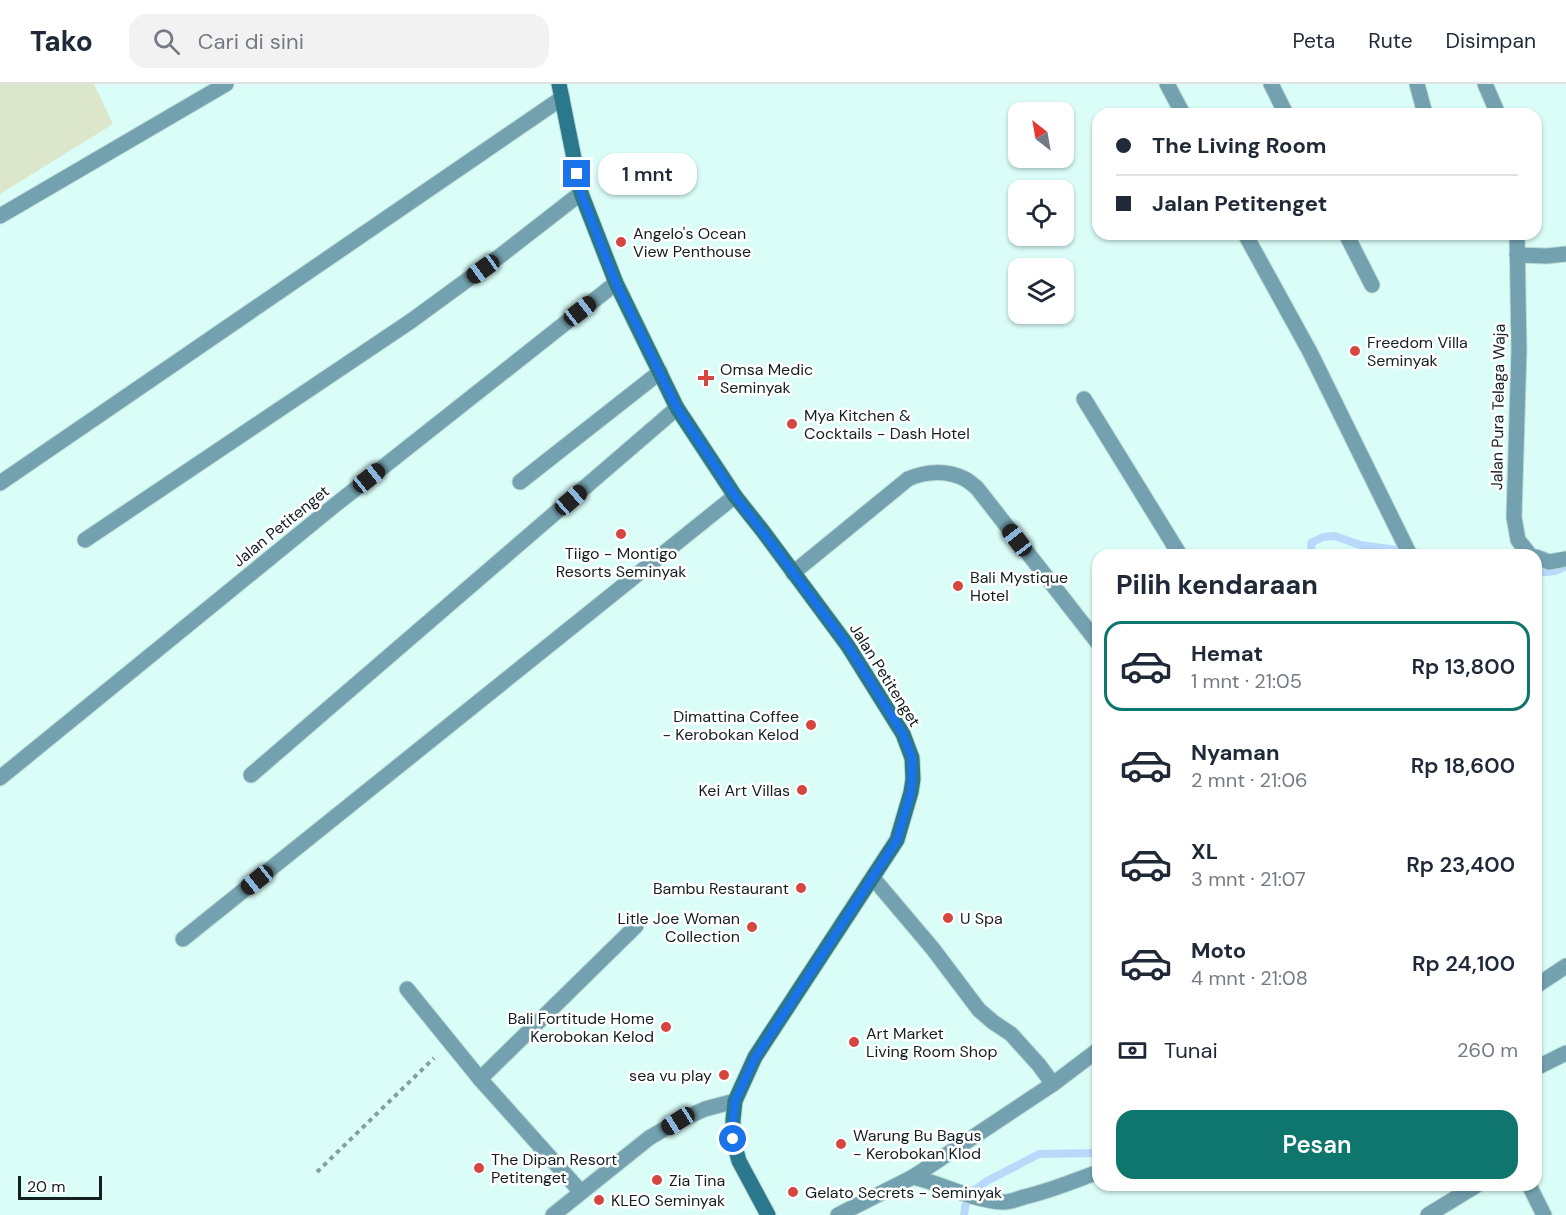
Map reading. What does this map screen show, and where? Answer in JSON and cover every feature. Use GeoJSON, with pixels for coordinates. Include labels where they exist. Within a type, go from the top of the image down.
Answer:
{"type":"FeatureCollection","features":[{"type":"Feature","properties":{"kind":"main road","name":"Jalan Petitenget"},"geometry":{"type":"LineString","coordinates":[[561,91],[581,193],[616,283],[677,408],[735,496],[848,646],[903,734],[912,758],[911,792],[897,840],[755,1058],[735,1101],[733,1139],[739,1161],[768,1215]]}},
{"type":"Feature","properties":{"kind":"street"},"geometry":{"type":"LineString","coordinates":[[0,216],[226,84]]}},
{"type":"Feature","properties":{"kind":"street"},"geometry":{"type":"LineString","coordinates":[[1167,84],[1180,108]]}},
{"type":"Feature","properties":{"kind":"street"},"geometry":{"type":"LineString","coordinates":[[1271,84],[1283,108]]}},
{"type":"Feature","properties":{"kind":"street"},"geometry":{"type":"LineString","coordinates":[[1417,84],[1423,108]]}},
{"type":"Feature","properties":{"kind":"street"},"geometry":{"type":"LineString","coordinates":[[1485,84],[1495,108]]}},
{"type":"Feature","properties":{"kind":"street"},"geometry":{"type":"LineString","coordinates":[[0,483],[561,91]]}},
{"type":"Feature","properties":{"kind":"street"},"geometry":{"type":"LineString","coordinates":[[85,540],[411,321],[581,193]]}},
{"type":"Feature","properties":{"kind":"street"},"geometry":{"type":"LineString","coordinates":[[1248,240],[1310,352],[1407,549]]}},
{"type":"Feature","properties":{"kind":"street"},"geometry":{"type":"LineString","coordinates":[[1350,240],[1372,285]]}},
{"type":"Feature","properties":{"kind":"street","name":"Jalan Pura Telaga Waja"},"geometry":{"type":"LineString","coordinates":[[1517,240],[1519,350],[1514,517],[1518,540],[1525,549]]}},
{"type":"Feature","properties":{"kind":"street"},"geometry":{"type":"LineString","coordinates":[[1517,255],[1566,254]]}},
{"type":"Feature","properties":{"kind":"street","name":"Jalan Petitenget"},"geometry":{"type":"LineString","coordinates":[[0,778],[326,513],[616,283]]}},
{"type":"Feature","properties":{"kind":"street"},"geometry":{"type":"LineString","coordinates":[[520,482],[660,372]]}},
{"type":"Feature","properties":{"kind":"street"},"geometry":{"type":"LineString","coordinates":[[1084,399],[1176,549]]}},
{"type":"Feature","properties":{"kind":"street"},"geometry":{"type":"LineString","coordinates":[[251,775],[677,408]]}},
{"type":"Feature","properties":{"kind":"street"},"geometry":{"type":"LineString","coordinates":[[793,573],[908,479],[927,472],[945,473],[965,479],[977,488],[1092,635]]}},
{"type":"Feature","properties":{"kind":"street"},"geometry":{"type":"LineString","coordinates":[[183,939],[735,496]]}},
{"type":"Feature","properties":{"kind":"street"},"geometry":{"type":"LineString","coordinates":[[1542,559],[1549,562],[1566,559]]}},
{"type":"Feature","properties":{"kind":"street"},"geometry":{"type":"LineString","coordinates":[[873,878],[979,1010],[1011,1034],[1053,1084]]}},
{"type":"Feature","properties":{"kind":"street"},"geometry":{"type":"LineString","coordinates":[[480,1079],[636,926]]}},
{"type":"Feature","properties":{"kind":"street"},"geometry":{"type":"LineString","coordinates":[[1542,982],[1566,966]]}},
{"type":"Feature","properties":{"kind":"street"},"geometry":{"type":"LineString","coordinates":[[407,989],[480,1079],[581,1192]]}},
{"type":"Feature","properties":{"kind":"street"},"geometry":{"type":"LineString","coordinates":[[1542,1065],[1566,1053]]}},
{"type":"Feature","properties":{"kind":"street"},"geometry":{"type":"LineString","coordinates":[[838,1215],[913,1177],[1053,1084],[1092,1055]]}},
{"type":"Feature","properties":{"kind":"street"},"geometry":{"type":"LineString","coordinates":[[553,1215],[649,1138],[705,1109],[735,1101]]}},
{"type":"Feature","properties":{"kind":"street"},"geometry":{"type":"LineString","coordinates":[[913,1177],[1000,1206],[1092,1174]]}},
{"type":"Feature","properties":{"kind":"street"},"geometry":{"type":"LineString","coordinates":[[1428,1215],[1467,1191]]}},
{"type":"Feature","properties":{"kind":"street"},"geometry":{"type":"LineString","coordinates":[[1532,1191],[1544,1215]]}},
{"type":"Feature","properties":{"kind":"path"},"geometry":{"type":"LineString","coordinates":[[316,1172],[450,1043]]}},
{"type":"Feature","properties":{"kind":"green space"},"geometry":{"type":"Polygon","coordinates":[[[0,84],[94,84],[113,124],[0,194],[0,84]]]}},
{"type":"Feature","properties":{"kind":"waterway"},"geometry":{"type":"LineString","coordinates":[[1312,549],[1311,543],[1323,537],[1335,536],[1360,545],[1390,549]]}},
{"type":"Feature","properties":{"kind":"waterway"},"geometry":{"type":"LineString","coordinates":[[1542,572],[1555,571],[1566,566]]}},
{"type":"Feature","properties":{"kind":"waterway"},"geometry":{"type":"LineString","coordinates":[[964,1215],[967,1195],[987,1181],[1039,1154],[1092,1153]]}},
{"type":"Feature","properties":{"kind":"place","name":"Angelo's Ocean View Penthouse"},"geometry":{"type":"Point","coordinates":[621,242]}},
{"type":"Feature","properties":{"kind":"place","name":"Freedom Villa Seminyak"},"geometry":{"type":"Point","coordinates":[1355,351]}},
{"type":"Feature","properties":{"kind":"place","name":"Omsa Medic Seminyak"},"geometry":{"type":"Point","coordinates":[706,378]}},
{"type":"Feature","properties":{"kind":"place","name":"Mya Kitchen & Cocktails - Dash Hotel"},"geometry":{"type":"Point","coordinates":[792,424]}},
{"type":"Feature","properties":{"kind":"place","name":"Tiigo - Montigo Resorts Seminyak"},"geometry":{"type":"Point","coordinates":[621,534]}},
{"type":"Feature","properties":{"kind":"place","name":"Bali Mystique Hotel"},"geometry":{"type":"Point","coordinates":[958,586]}},
{"type":"Feature","properties":{"kind":"place","name":"Dimattina Coffee - Kerobokan Kelod"},"geometry":{"type":"Point","coordinates":[811,725]}},
{"type":"Feature","properties":{"kind":"place","name":"Kei Art Villas"},"geometry":{"type":"Point","coordinates":[802,790]}},
{"type":"Feature","properties":{"kind":"place","name":"Bambu Restaurant"},"geometry":{"type":"Point","coordinates":[801,888]}},
{"type":"Feature","properties":{"kind":"place","name":"U Spa"},"geometry":{"type":"Point","coordinates":[948,918]}},
{"type":"Feature","properties":{"kind":"place","name":"Litle Joe Woman Collection"},"geometry":{"type":"Point","coordinates":[752,927]}},
{"type":"Feature","properties":{"kind":"place","name":"Bali Fortitude Home Kerobokan Kelod"},"geometry":{"type":"Point","coordinates":[666,1027]}},
{"type":"Feature","properties":{"kind":"place","name":"Art Market Living Room Shop"},"geometry":{"type":"Point","coordinates":[854,1042]}},
{"type":"Feature","properties":{"kind":"place","name":"sea vu play"},"geometry":{"type":"Point","coordinates":[724,1075]}},
{"type":"Feature","properties":{"kind":"place","name":"Warung Bu Bagus - Kerobokan Klod"},"geometry":{"type":"Point","coordinates":[841,1144]}},
{"type":"Feature","properties":{"kind":"place","name":"The Dipan Resort Petitenget"},"geometry":{"type":"Point","coordinates":[479,1168]}},
{"type":"Feature","properties":{"kind":"place","name":"Zia Tina"},"geometry":{"type":"Point","coordinates":[657,1180]}},
{"type":"Feature","properties":{"kind":"place","name":"Gelato Secrets - Seminyak"},"geometry":{"type":"Point","coordinates":[793,1192]}},
{"type":"Feature","properties":{"kind":"place","name":"KLEO Seminyak"},"geometry":{"type":"Point","coordinates":[599,1200]}},
{"type":"Feature","properties":{"kind":"route"},"geometry":{"type":"LineString","coordinates":[[577,174],[581,193],[616,283],[677,408],[735,496],[848,646],[903,734],[912,758],[911,792],[897,840],[755,1058],[735,1101],[733,1139]]}}]}
